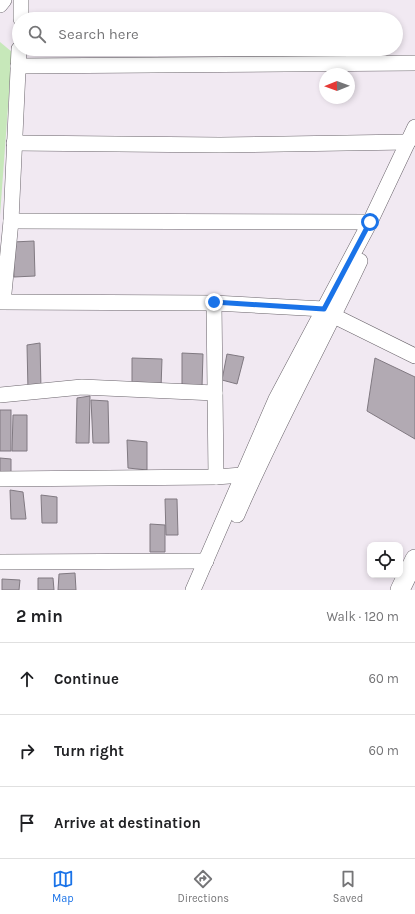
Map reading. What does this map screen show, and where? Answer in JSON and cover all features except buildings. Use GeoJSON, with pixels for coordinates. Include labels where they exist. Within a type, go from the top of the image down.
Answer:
{"type":"FeatureCollection","features":[{"type":"Feature","properties":{"kind":"main road"},"geometry":{"type":"LineString","coordinates":[[400,590],[415,559]]}},
{"type":"Feature","properties":{"kind":"street"},"geometry":{"type":"LineString","coordinates":[[0,5],[4,0]]}},
{"type":"Feature","properties":{"kind":"street"},"geometry":{"type":"LineString","coordinates":[[21,12],[22,0]]}},
{"type":"Feature","properties":{"kind":"street"},"geometry":{"type":"LineString","coordinates":[[1,296],[11,222],[19,56]]}},
{"type":"Feature","properties":{"kind":"street"},"geometry":{"type":"LineString","coordinates":[[18,66],[415,63]]}},
{"type":"Feature","properties":{"kind":"street"},"geometry":{"type":"LineString","coordinates":[[193,590],[276,399],[328,309],[411,144],[415,127]]}},
{"type":"Feature","properties":{"kind":"street"},"geometry":{"type":"LineString","coordinates":[[14,143],[220,145],[411,144]]}},
{"type":"Feature","properties":{"kind":"street"},"geometry":{"type":"LineString","coordinates":[[202,590],[328,309],[370,222],[411,144]]}},
{"type":"Feature","properties":{"kind":"street"},"geometry":{"type":"LineString","coordinates":[[11,222],[370,222]]}},
{"type":"Feature","properties":{"kind":"street"},"geometry":{"type":"LineString","coordinates":[[1,296],[214,302],[328,309]]}},
{"type":"Feature","properties":{"kind":"street"},"geometry":{"type":"LineString","coordinates":[[1,296],[216,296],[328,309],[415,356]]}},
{"type":"Feature","properties":{"kind":"street"},"geometry":{"type":"LineString","coordinates":[[214,302],[216,477]]}},
{"type":"Feature","properties":{"kind":"street"},"geometry":{"type":"LineString","coordinates":[[0,395],[82,387],[215,393]]}},
{"type":"Feature","properties":{"kind":"street"},"geometry":{"type":"LineString","coordinates":[[0,479],[216,477],[242,475]]}},
{"type":"Feature","properties":{"kind":"street"},"geometry":{"type":"LineString","coordinates":[[0,562],[206,561]]}},
{"type":"Feature","properties":{"kind":"green space"},"geometry":{"type":"Polygon","coordinates":[[[0,42],[12,52],[0,216],[0,42]]]}},
{"type":"Feature","properties":{"kind":"route"},"geometry":{"type":"LineString","coordinates":[[214,302],[324,309],[370,222]]}}]}
